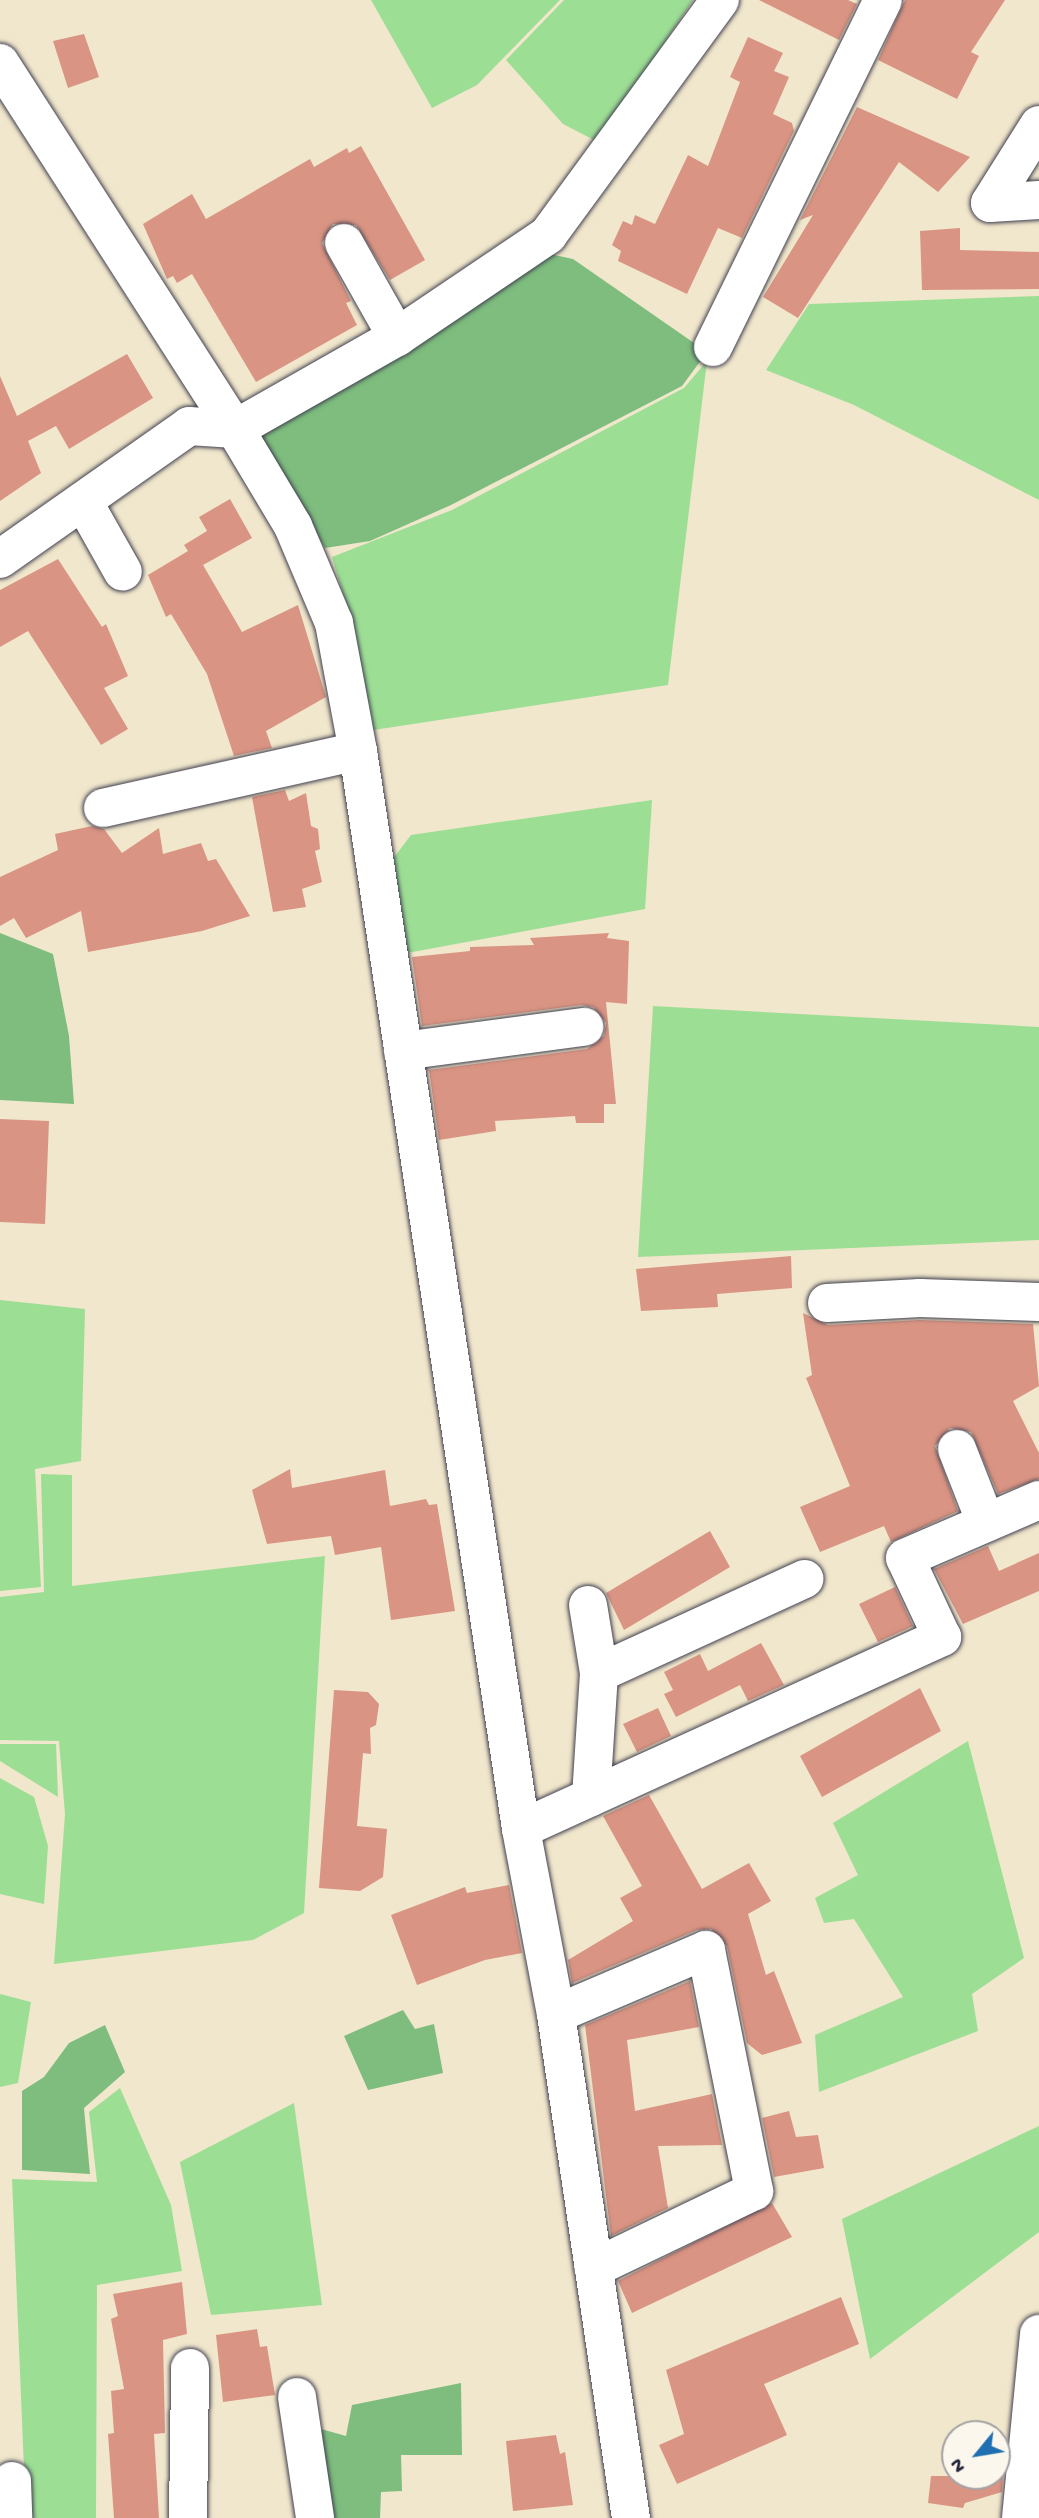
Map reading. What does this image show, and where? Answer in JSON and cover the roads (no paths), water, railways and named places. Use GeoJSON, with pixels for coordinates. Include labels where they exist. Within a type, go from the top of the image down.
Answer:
{"type":"FeatureCollection","features":[{"type":"Feature","properties":{"kind":"street"},"geometry":{"type":"LineString","coordinates":[[0,559],[189,426],[235,429],[397,337],[548,235],[720,0]]}},
{"type":"Feature","properties":{"kind":"street"},"geometry":{"type":"LineString","coordinates":[[713,347],[883,0]]}},
{"type":"Feature","properties":{"kind":"street"},"geometry":{"type":"LineString","coordinates":[[0,63],[235,429],[293,526],[334,623],[358,751],[521,1829],[556,2014],[631,2518]]}},
{"type":"Feature","properties":{"kind":"street"},"geometry":{"type":"LineString","coordinates":[[1039,125],[990,203],[1039,200]]}},
{"type":"Feature","properties":{"kind":"street"},"geometry":{"type":"LineString","coordinates":[[345,243],[397,337]]}},
{"type":"Feature","properties":{"kind":"street"},"geometry":{"type":"LineString","coordinates":[[83,501],[123,572]]}},
{"type":"Feature","properties":{"kind":"street"},"geometry":{"type":"LineString","coordinates":[[103,808],[358,751]]}},
{"type":"Feature","properties":{"kind":"street"},"geometry":{"type":"LineString","coordinates":[[403,1051],[584,1027]]}},
{"type":"Feature","properties":{"kind":"street"},"geometry":{"type":"LineString","coordinates":[[827,1303],[920,1298],[1039,1302]]}},
{"type":"Feature","properties":{"kind":"street"},"geometry":{"type":"LineString","coordinates":[[957,1449],[986,1523]]}},
{"type":"Feature","properties":{"kind":"street"},"geometry":{"type":"LineString","coordinates":[[521,1829],[942,1637],[905,1558],[1039,1500]]}},
{"type":"Feature","properties":{"kind":"street"},"geometry":{"type":"LineString","coordinates":[[599,1673],[804,1579]]}},
{"type":"Feature","properties":{"kind":"street"},"geometry":{"type":"LineString","coordinates":[[588,1605],[599,1673],[591,1797]]}},
{"type":"Feature","properties":{"kind":"street"},"geometry":{"type":"LineString","coordinates":[[556,2014],[706,1950],[754,2191],[594,2267]]}},
{"type":"Feature","properties":{"kind":"street"},"geometry":{"type":"LineString","coordinates":[[1021,2518],[1039,2334]]}},
{"type":"Feature","properties":{"kind":"street"},"geometry":{"type":"LineString","coordinates":[[188,2518],[190,2368]]}},
{"type":"Feature","properties":{"kind":"street"},"geometry":{"type":"LineString","coordinates":[[297,2397],[315,2518]]}}]}
